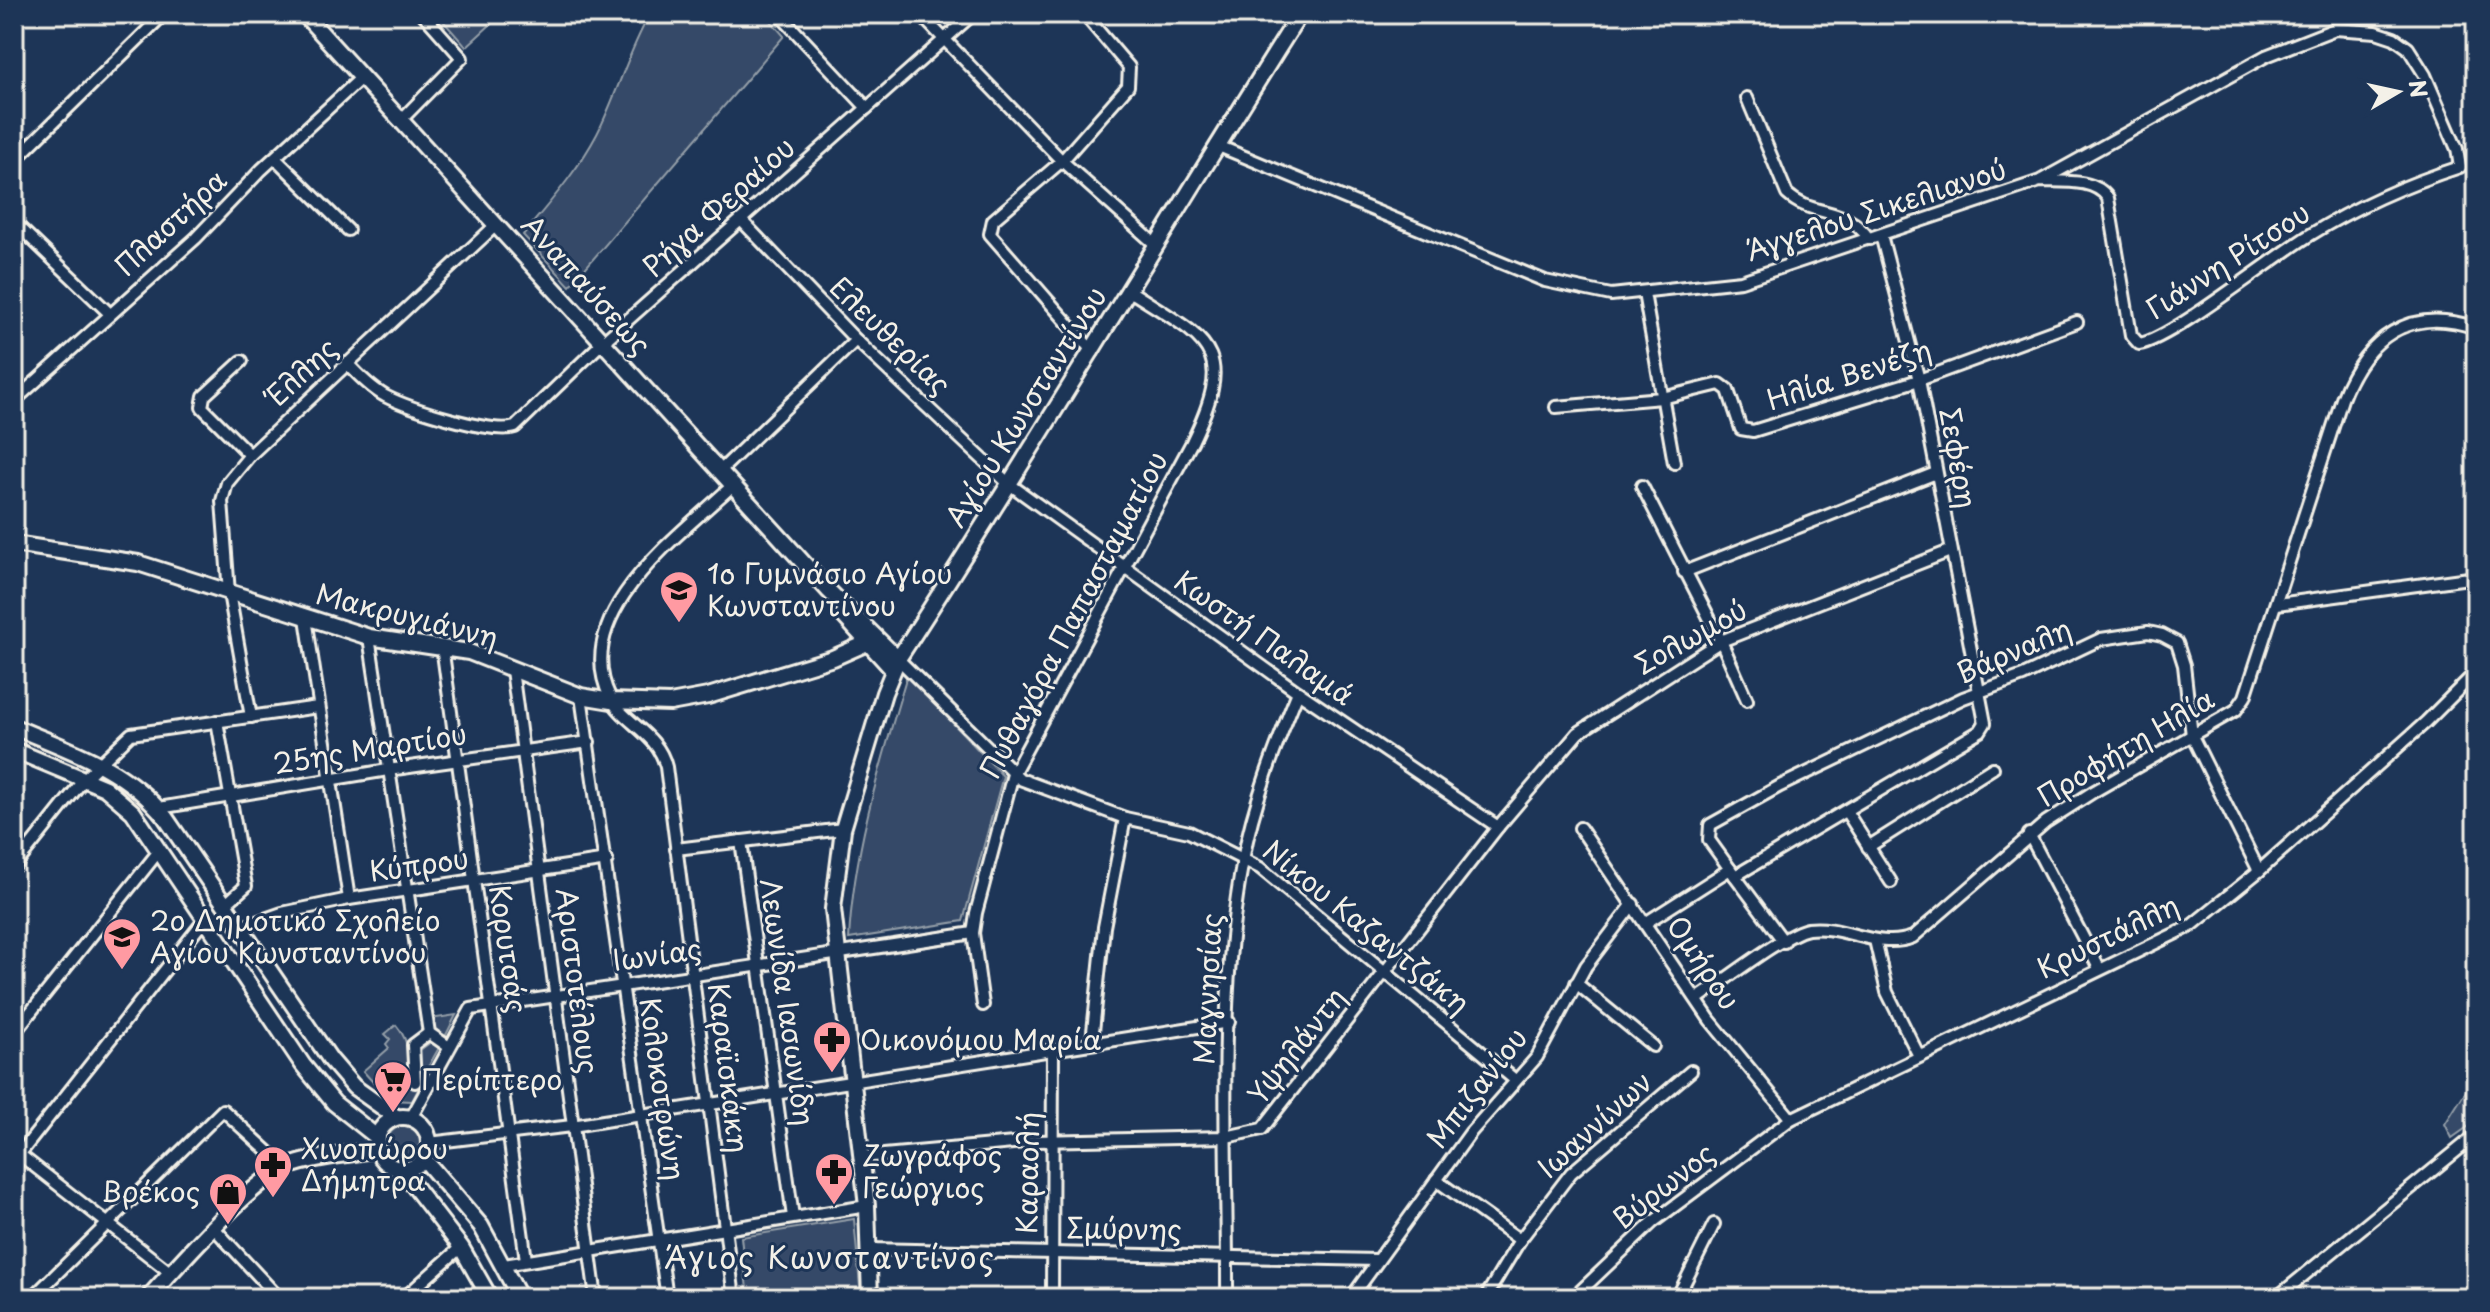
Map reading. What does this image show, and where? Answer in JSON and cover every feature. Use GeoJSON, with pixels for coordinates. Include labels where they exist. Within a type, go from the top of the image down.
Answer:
{"type":"FeatureCollection","features":[{"type":"Feature","properties":{"kind":"main road","name":"Αναπαύσεως"},"geometry":{"type":"LineString","coordinates":[[304,14],[829,591],[839,611],[895,664]]}},
{"type":"Feature","properties":{"kind":"main road","name":"Αγίου Κωνσταντίνου"},"geometry":{"type":"LineString","coordinates":[[870,1298],[867,1206],[833,909],[843,829],[895,664],[1093,352],[1216,145],[1300,14]]}},
{"type":"Feature","properties":{"kind":"main road","name":"Μακρυγιάννη"},"geometry":{"type":"LineString","coordinates":[[14,544],[117,558],[369,637],[469,652],[581,696],[611,701],[670,703],[708,696],[833,658],[872,641]]}},
{"type":"Feature","properties":{"kind":"main road"},"geometry":{"type":"LineString","coordinates":[[14,727],[100,763],[133,782],[159,808],[330,1059],[354,1087],[426,1130],[429,1143],[424,1159],[411,1167],[400,1168],[389,1164],[378,1144],[334,1103],[310,1074],[206,918],[117,796],[85,778],[14,750]]}},
{"type":"Feature","properties":{"kind":"main road"},"geometry":{"type":"LineString","coordinates":[[378,1144],[383,1126],[403,1118]]}},
{"type":"Feature","properties":{"kind":"main road"},"geometry":{"type":"LineString","coordinates":[[148,1298],[214,1228],[285,1167],[378,1144]]}},
{"type":"Feature","properties":{"kind":"main road"},"geometry":{"type":"LineString","coordinates":[[424,1159],[481,1226],[520,1298]]}},
{"type":"Feature","properties":{"kind":"main road"},"geometry":{"type":"LineString","coordinates":[[400,1168],[461,1247],[490,1298]]}},
{"type":"Feature","properties":{"kind":"street"},"geometry":{"type":"LineString","coordinates":[[14,161],[164,14]]}},
{"type":"Feature","properties":{"kind":"street"},"geometry":{"type":"LineString","coordinates":[[400,121],[462,58],[423,14]]}},
{"type":"Feature","properties":{"kind":"street"},"geometry":{"type":"LineString","coordinates":[[779,14],[867,108]]}},
{"type":"Feature","properties":{"kind":"street"},"geometry":{"type":"LineString","coordinates":[[920,14],[1062,161],[1156,245]]}},
{"type":"Feature","properties":{"kind":"street","name":"Ρήγα Φεραίου"},"geometry":{"type":"LineString","coordinates":[[347,363],[390,398],[506,429],[522,422],[603,342],[973,14]]}},
{"type":"Feature","properties":{"kind":"street"},"geometry":{"type":"LineString","coordinates":[[1084,14],[1129,67],[1130,80],[1062,161],[993,220],[990,234],[1093,352]]}},
{"type":"Feature","properties":{"kind":"street","name":"Άγγελου Σικελιανού"},"geometry":{"type":"LineString","coordinates":[[1216,145],[1545,281],[1599,294],[1644,293],[1741,281],[2040,181],[2266,56],[2317,34],[2344,28],[2390,36],[2408,48],[2425,75],[2457,149],[2460,167]]}},
{"type":"Feature","properties":{"kind":"street","name":"Πλαστήρα"},"geometry":{"type":"LineString","coordinates":[[14,401],[196,238],[275,158],[361,78]]}},
{"type":"Feature","properties":{"kind":"street"},"geometry":{"type":"LineString","coordinates":[[1747,98],[1787,194],[1801,204],[1849,218],[1869,239]]}},
{"type":"Feature","properties":{"kind":"street"},"geometry":{"type":"LineString","coordinates":[[275,158],[348,230]]}},
{"type":"Feature","properties":{"kind":"street","name":"Γιάννη Ρίτσου"},"geometry":{"type":"LineString","coordinates":[[2040,181],[2087,184],[2104,191],[2108,198],[2131,335],[2139,344],[2196,312],[2348,213],[2381,195],[2460,167]]}},
{"type":"Feature","properties":{"kind":"street","name":"Ελευθερίας"},"geometry":{"type":"LineString","coordinates":[[741,220],[856,340],[1008,483]]}},
{"type":"Feature","properties":{"kind":"street"},"geometry":{"type":"LineString","coordinates":[[14,222],[109,313]]}},
{"type":"Feature","properties":{"kind":"street","name":"Έλλης"},"geometry":{"type":"LineString","coordinates":[[251,717],[229,593],[223,489],[250,455],[496,225]]}},
{"type":"Feature","properties":{"kind":"street","name":"Σεφέρη"},"geometry":{"type":"LineString","coordinates":[[1846,811],[1983,727],[1985,717],[1977,692],[1919,380],[1881,235]]}},
{"type":"Feature","properties":{"kind":"street","name":"Πυθαγόρα Παπασταματίου"},"geometry":{"type":"LineString","coordinates":[[983,1005],[973,933],[993,836],[1013,774],[1204,417],[1216,373],[1212,355],[1199,337],[1130,291]]}},
{"type":"Feature","properties":{"kind":"street"},"geometry":{"type":"LineString","coordinates":[[1644,293],[1674,463]]}},
{"type":"Feature","properties":{"kind":"street","name":"Προφήτη Ηλία"},"geometry":{"type":"LineString","coordinates":[[1697,999],[1784,942],[1813,929],[1875,940],[1900,941],[1920,932],[2029,834],[2093,792],[2228,716],[2241,704],[2277,604],[2342,399],[2359,360],[2383,338],[2424,321],[2450,321],[2476,328]]}},
{"type":"Feature","properties":{"kind":"street","name":"Ηλία Βενέζη"},"geometry":{"type":"LineString","coordinates":[[1662,398],[1720,384],[1728,390],[1741,429],[1753,431],[1919,380],[2077,322]]}},
{"type":"Feature","properties":{"kind":"street"},"geometry":{"type":"LineString","coordinates":[[720,471],[856,340]]}},
{"type":"Feature","properties":{"kind":"street"},"geometry":{"type":"LineString","coordinates":[[242,361],[204,396],[202,407],[250,455]]}},
{"type":"Feature","properties":{"kind":"street"},"geometry":{"type":"LineString","coordinates":[[1556,407],[1662,398]]}},
{"type":"Feature","properties":{"kind":"street"},"geometry":{"type":"LineString","coordinates":[[1684,572],[1936,473]]}},
{"type":"Feature","properties":{"kind":"street","name":"Κωστή Παλαμά"},"geometry":{"type":"LineString","coordinates":[[1008,483],[1298,692],[1498,827]]}},
{"type":"Feature","properties":{"kind":"street"},"geometry":{"type":"LineString","coordinates":[[611,701],[604,682],[602,654],[605,630],[615,606],[651,562],[733,485]]}},
{"type":"Feature","properties":{"kind":"street"},"geometry":{"type":"LineString","coordinates":[[1642,486],[1721,641],[1747,700]]}},
{"type":"Feature","properties":{"kind":"street","name":"Σολωμού"},"geometry":{"type":"LineString","coordinates":[[1498,827],[1578,733],[1721,641],[1950,551]]}},
{"type":"Feature","properties":{"kind":"street"},"geometry":{"type":"LineString","coordinates":[[2277,604],[2476,577]]}},
{"type":"Feature","properties":{"kind":"street"},"geometry":{"type":"LineString","coordinates":[[306,618],[349,899]]}},
{"type":"Feature","properties":{"kind":"street","name":"Βάρναλη"},"geometry":{"type":"LineString","coordinates":[[1733,872],[1709,840],[1710,825],[1780,786],[1977,692],[2023,676],[2108,637],[2154,633],[2172,639],[2180,649],[2192,736],[2259,871]]}},
{"type":"Feature","properties":{"kind":"street"},"geometry":{"type":"LineString","coordinates":[[369,637],[429,1033],[449,1047]]}},
{"type":"Feature","properties":{"kind":"street","name":"Κορυτσάς"},"geometry":{"type":"LineString","coordinates":[[442,646],[455,760],[526,1260]]}},
{"type":"Feature","properties":{"kind":"street","name":"Νίκου Καζαντζάκη"},"geometry":{"type":"LineString","coordinates":[[895,664],[1013,774],[1030,784],[1125,818],[1189,832],[1276,878],[1515,1080]]}},
{"type":"Feature","properties":{"kind":"street","name":"Αριστοτέλους"},"geometry":{"type":"LineString","coordinates":[[512,670],[596,1298]]}},
{"type":"Feature","properties":{"kind":"street","name":"Κρυστάλλη"},"geometry":{"type":"LineString","coordinates":[[1791,1119],[2191,926],[2259,871],[2426,722],[2476,672]]}},
{"type":"Feature","properties":{"kind":"street","name":"Μαγνησίας"},"geometry":{"type":"LineString","coordinates":[[1227,1298],[1226,1137],[1234,930],[1243,859],[1298,692]]}},
{"type":"Feature","properties":{"kind":"street","name":"Κολοκοτρώνη"},"geometry":{"type":"LineString","coordinates":[[581,696],[607,860],[667,1298]]}},
{"type":"Feature","properties":{"kind":"street","name":"Καραϊσκάκη"},"geometry":{"type":"LineString","coordinates":[[611,701],[648,735],[665,760],[734,1298]]}},
{"type":"Feature","properties":{"kind":"street"},"geometry":{"type":"LineString","coordinates":[[14,867],[85,778],[131,734],[318,707]]}},
{"type":"Feature","properties":{"kind":"street"},"geometry":{"type":"LineString","coordinates":[[217,721],[246,887],[226,904]]}},
{"type":"Feature","properties":{"kind":"street","name":"25ης Μαρτίου"},"geometry":{"type":"LineString","coordinates":[[159,808],[388,770],[589,742]]}},
{"type":"Feature","properties":{"kind":"street"},"geometry":{"type":"LineString","coordinates":[[1868,847],[1993,768]]}},
{"type":"Feature","properties":{"kind":"street"},"geometry":{"type":"LineString","coordinates":[[1647,922],[1846,811],[1891,882]]}},
{"type":"Feature","properties":{"kind":"street"},"geometry":{"type":"LineString","coordinates":[[1092,1041],[1104,927],[1125,818]]}},
{"type":"Feature","properties":{"kind":"street","name":"Υψηλάντη"},"geometry":{"type":"LineString","coordinates":[[862,1157],[957,1146],[1054,1140],[1226,1137],[1256,1131],[1269,1121],[1498,827]]}},
{"type":"Feature","properties":{"kind":"street","name":"Ομήρου"},"geometry":{"type":"LineString","coordinates":[[1580,828],[1697,999],[1791,1119]]}},
{"type":"Feature","properties":{"kind":"street"},"geometry":{"type":"LineString","coordinates":[[676,849],[843,829]]}},
{"type":"Feature","properties":{"kind":"street"},"geometry":{"type":"LineString","coordinates":[[2029,834],[2099,968]]}},
{"type":"Feature","properties":{"kind":"street","name":"Λεωνίδα Ιασωνίδη"},"geometry":{"type":"LineString","coordinates":[[741,841],[793,1217]]}},
{"type":"Feature","properties":{"kind":"street"},"geometry":{"type":"LineString","coordinates":[[14,1033],[159,851]]}},
{"type":"Feature","properties":{"kind":"street","name":"Κύπρου"},"geometry":{"type":"LineString","coordinates":[[242,927],[289,911],[349,899],[607,860]]}},
{"type":"Feature","properties":{"kind":"street"},"geometry":{"type":"LineString","coordinates":[[1733,872],[1784,942]]}},
{"type":"Feature","properties":{"kind":"street","name":"Μπιζανίου"},"geometry":{"type":"LineString","coordinates":[[1351,1298],[1436,1180],[1515,1080],[1537,1057],[1576,983],[1608,933],[1633,904]]}},
{"type":"Feature","properties":{"kind":"street"},"geometry":{"type":"LineString","coordinates":[[171,1273],[17,1152],[206,918]]}},
{"type":"Feature","properties":{"kind":"street","name":"Ιωνίας"},"geometry":{"type":"LineString","coordinates":[[403,1118],[469,1011],[973,933]]}},
{"type":"Feature","properties":{"kind":"street"},"geometry":{"type":"LineString","coordinates":[[1875,940],[1887,992],[1919,1056]]}},
{"type":"Feature","properties":{"kind":"street"},"geometry":{"type":"LineString","coordinates":[[1576,983],[1653,1046]]}},
{"type":"Feature","properties":{"kind":"street"},"geometry":{"type":"LineString","coordinates":[[429,1143],[572,1126],[852,1083],[1092,1041],[1229,1022]]}},
{"type":"Feature","properties":{"kind":"street"},"geometry":{"type":"LineString","coordinates":[[415,1082],[413,1045],[429,1033]]}},
{"type":"Feature","properties":{"kind":"street","name":"Καραολή"},"geometry":{"type":"LineString","coordinates":[[1052,1298],[1053,1049]]}},
{"type":"Feature","properties":{"kind":"street","name":"Ιωαννίνων"},"geometry":{"type":"LineString","coordinates":[[1485,1298],[1520,1240],[1579,1165],[1691,1071]]}},
{"type":"Feature","properties":{"kind":"street"},"geometry":{"type":"LineString","coordinates":[[32,1298],[223,1110],[285,1167]]}},
{"type":"Feature","properties":{"kind":"street","name":"Βύρωνος"},"geometry":{"type":"LineString","coordinates":[[1573,1298],[1653,1222],[1791,1119]]}},
{"type":"Feature","properties":{"kind":"street"},"geometry":{"type":"LineString","coordinates":[[2276,1298],[2476,1135]]}},
{"type":"Feature","properties":{"kind":"street"},"geometry":{"type":"LineString","coordinates":[[1436,1180],[1520,1240]]}},
{"type":"Feature","properties":{"kind":"street"},"geometry":{"type":"LineString","coordinates":[[504,1265],[589,1248],[867,1206]]}},
{"type":"Feature","properties":{"kind":"street"},"geometry":{"type":"LineString","coordinates":[[1694,1298],[1680,1293],[1714,1224]]}},
{"type":"Feature","properties":{"kind":"street"},"geometry":{"type":"LineString","coordinates":[[214,1228],[275,1297]]}},
{"type":"Feature","properties":{"kind":"street"},"geometry":{"type":"LineString","coordinates":[[404,1298],[461,1247]]}},
{"type":"Feature","properties":{"kind":"street","name":"Σμύρνης"},"geometry":{"type":"LineString","coordinates":[[870,1249],[1227,1254],[1377,1260]]}},
{"type":"Feature","properties":{"kind":"shaded area"},"geometry":{"type":"Polygon","coordinates":[[[437,14],[502,14],[466,47],[437,14]]]}},
{"type":"Feature","properties":{"kind":"shaded area"},"geometry":{"type":"Polygon","coordinates":[[[650,14],[765,14],[784,36],[570,286],[523,235],[589,148],[650,14]]]}},
{"type":"Feature","properties":{"kind":"shaded area"},"geometry":{"type":"Polygon","coordinates":[[[907,675],[1003,776],[963,921],[849,939],[863,838],[907,675]]]}},
{"type":"Feature","properties":{"kind":"shaded area"},"geometry":{"type":"Polygon","coordinates":[[[456,1015],[443,1041],[432,1035],[430,1019],[456,1015]]]}},
{"type":"Feature","properties":{"kind":"shaded area"},"geometry":{"type":"Polygon","coordinates":[[[396,1025],[406,1042],[411,1072],[420,1086],[412,1101],[389,1100],[363,1071],[389,1048],[386,1044],[390,1039],[385,1034],[396,1025]]]}},
{"type":"Feature","properties":{"kind":"shaded area"},"geometry":{"type":"Polygon","coordinates":[[[431,1042],[440,1046],[419,1083],[416,1053],[431,1042]]]}},
{"type":"Feature","properties":{"kind":"shaded area"},"geometry":{"type":"Polygon","coordinates":[[[2476,1075],[2476,1121],[2452,1138],[2445,1124],[2476,1075]]]}},
{"type":"Feature","properties":{"kind":"shaded area"},"geometry":{"type":"Polygon","coordinates":[[[404,1126],[416,1131],[421,1143],[416,1155],[404,1160],[392,1155],[387,1143],[392,1131],[404,1126]]]}},
{"type":"Feature","properties":{"kind":"shaded area"},"geometry":{"type":"Polygon","coordinates":[[[854,1219],[861,1298],[748,1298],[741,1237],[854,1219]]]}},
{"type":"Feature","properties":{"kind":"place","name":"1ο Γυμνάσιο Αγίου Κωνσταντίνου"},"geometry":{"type":"Point","coordinates":[679,624]}},
{"type":"Feature","properties":{"kind":"place","name":"2ο Δημοτικό Σχολείο Αγίου Κωνσταντίνου"},"geometry":{"type":"Point","coordinates":[122,971]}},
{"type":"Feature","properties":{"kind":"place","name":"Οικονόμου Μαρία"},"geometry":{"type":"Point","coordinates":[832,1074]}},
{"type":"Feature","properties":{"kind":"place","name":"Περίπτερο"},"geometry":{"type":"Point","coordinates":[393,1114]}},
{"type":"Feature","properties":{"kind":"place","name":"Χινοπώρου Δήμητρα"},"geometry":{"type":"Point","coordinates":[273,1199]}},
{"type":"Feature","properties":{"kind":"place","name":"Ζωγράφος Γεώργιος"},"geometry":{"type":"Point","coordinates":[834,1206]}},
{"type":"Feature","properties":{"kind":"place","name":"Βρέκος"},"geometry":{"type":"Point","coordinates":[228,1226]}},
{"type":"Feature","properties":{"kind":"district","name":"Άγιος Κωνσταντίνος"},"geometry":{"type":"Point","coordinates":[830,1259]}}]}
